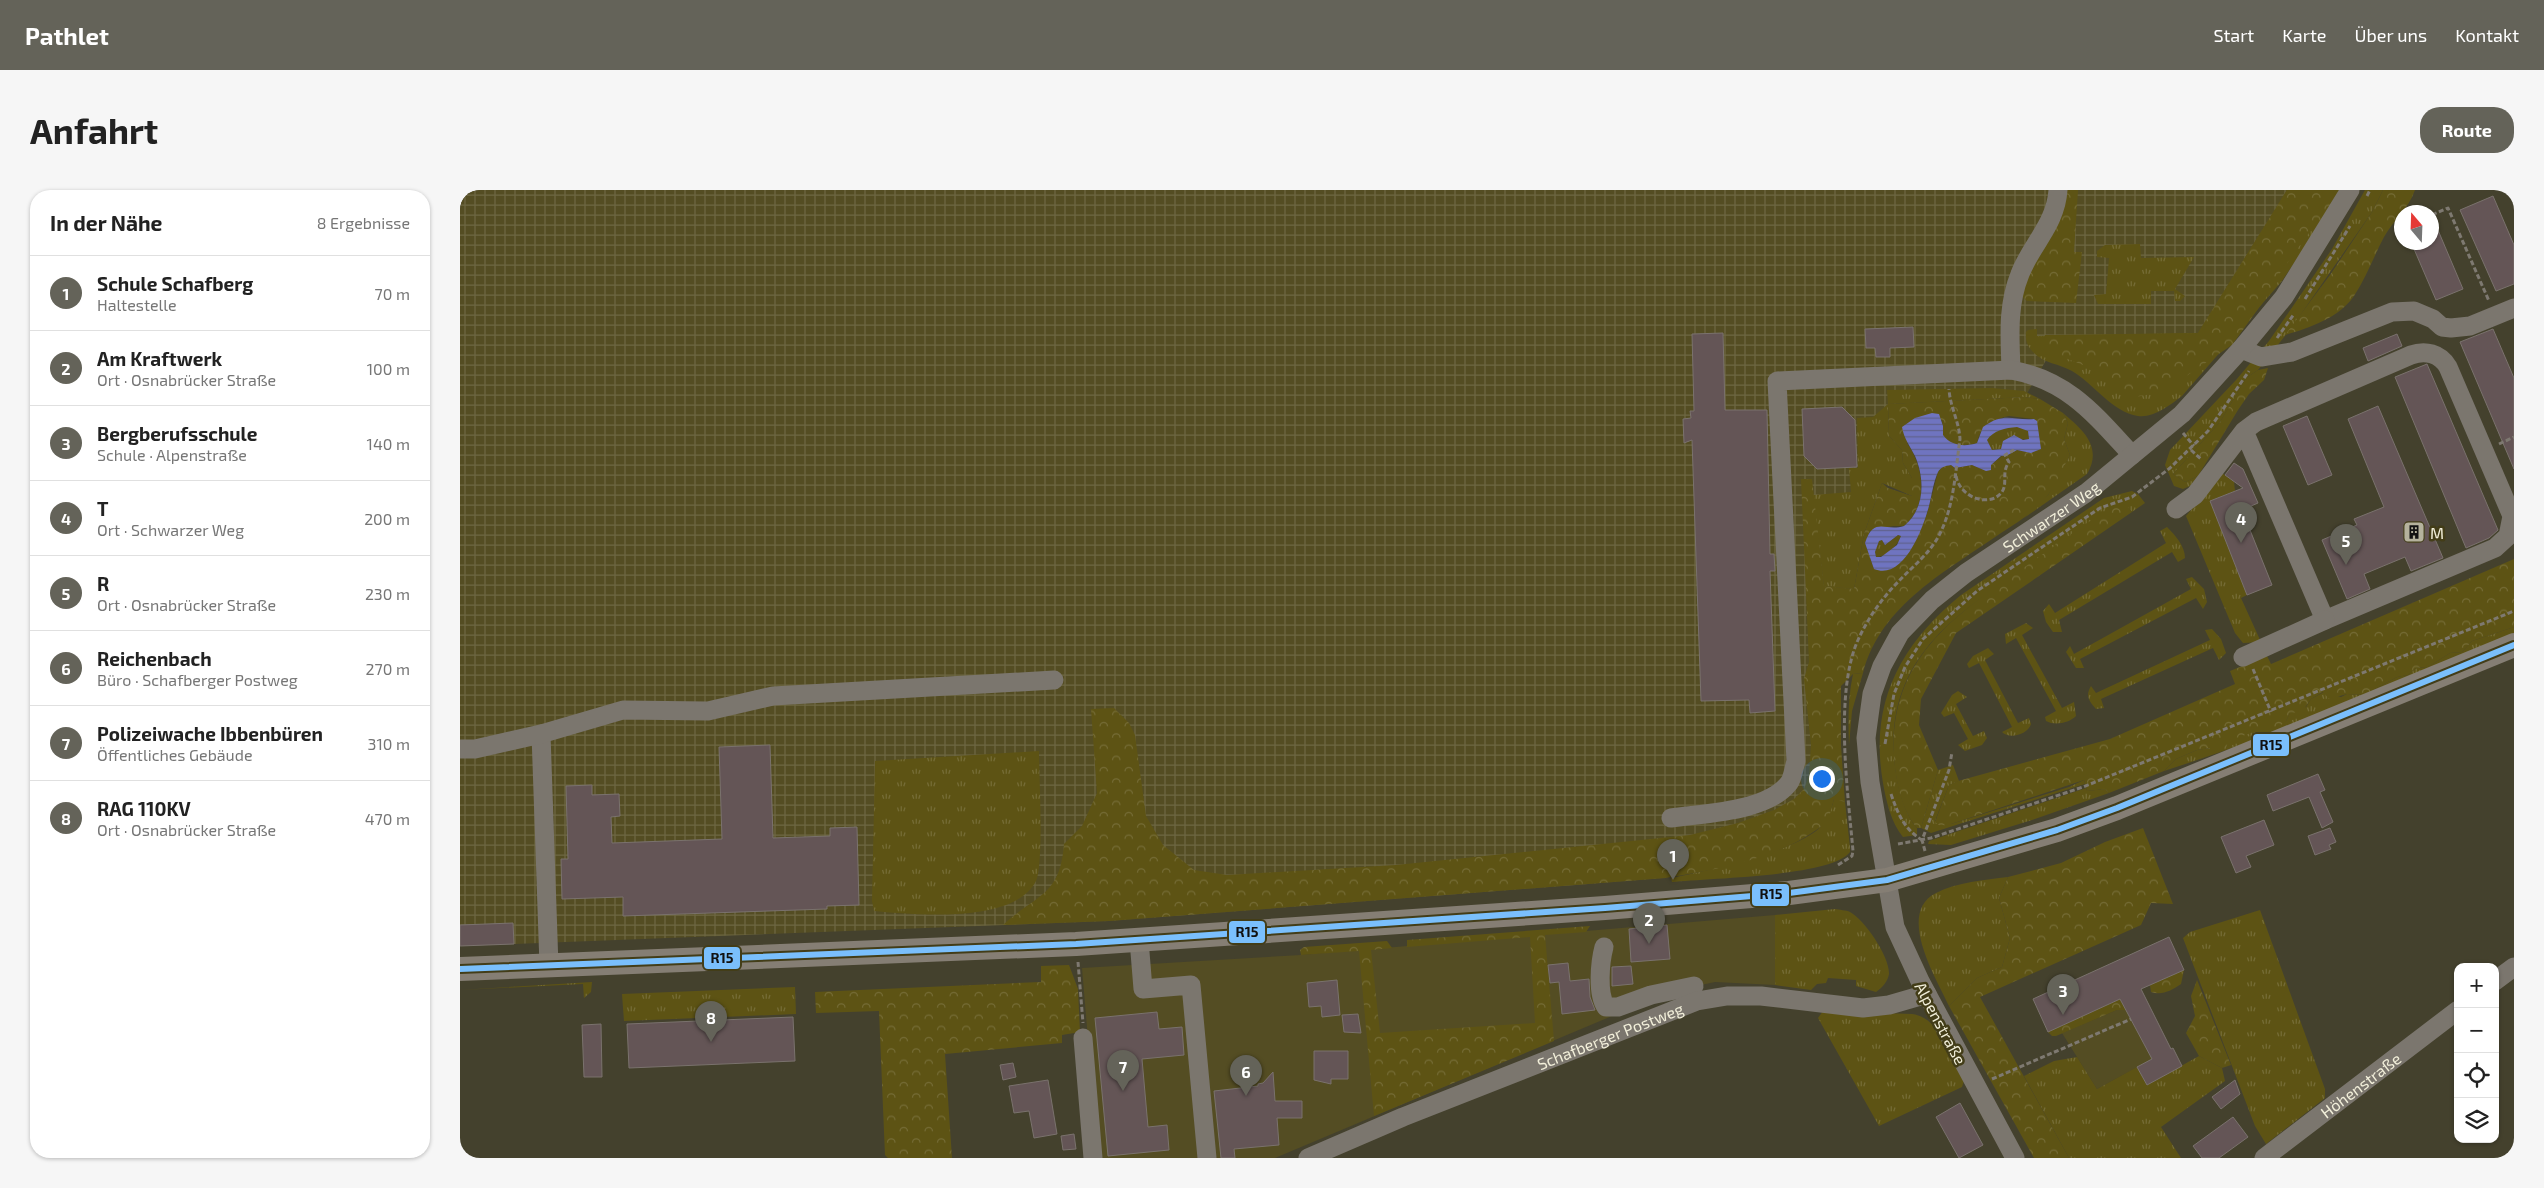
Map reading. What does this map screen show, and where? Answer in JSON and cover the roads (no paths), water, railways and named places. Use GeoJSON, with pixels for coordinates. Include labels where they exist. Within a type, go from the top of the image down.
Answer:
{"type":"FeatureCollection","features":[{"type":"Feature","properties":{"kind":"main road"},"geometry":{"type":"LineString","coordinates":[[460,970],[1076,944],[1614,907],[1789,893],[1887,880],[2057,830],[2116,808],[2514,645]]}},
{"type":"Feature","properties":{"kind":"street"},"geometry":{"type":"LineString","coordinates":[[2011,370],[2009,313],[2015,287],[2021,272],[2047,229],[2058,190]]}},
{"type":"Feature","properties":{"kind":"street","name":"Schwarzer Weg"},"geometry":{"type":"LineString","coordinates":[[1887,880],[1870,782],[1866,738],[1872,694],[1882,666],[1900,633],[1932,600],[1966,573],[2086,493],[2182,414],[2241,349],[2284,297],[2358,194]]}},
{"type":"Feature","properties":{"kind":"street"},"geometry":{"type":"LineString","coordinates":[[2241,349],[2261,357],[2292,352],[2392,312],[2414,311],[2434,320],[2442,327],[2470,326],[2514,308]]}},
{"type":"Feature","properties":{"kind":"street"},"geometry":{"type":"LineString","coordinates":[[2433,354],[2442,327]]}},
{"type":"Feature","properties":{"kind":"street"},"geometry":{"type":"LineString","coordinates":[[2176,509],[2195,495],[2244,431],[2256,422],[2418,352],[2433,354],[2444,360],[2448,367],[2509,507],[2512,516],[2511,535],[2495,548],[2243,657]]}},
{"type":"Feature","properties":{"kind":"street"},"geometry":{"type":"LineString","coordinates":[[1671,818],[1744,808],[1770,798],[1789,783],[1796,761],[1778,381],[2011,370],[2022,372],[2071,393],[2089,408],[2132,456]]}},
{"type":"Feature","properties":{"kind":"street"},"geometry":{"type":"LineString","coordinates":[[2244,431],[2325,620]]}},
{"type":"Feature","properties":{"kind":"street"},"geometry":{"type":"LineString","coordinates":[[460,749],[476,750],[541,734],[623,710],[708,711],[772,696],[1054,680]]}},
{"type":"Feature","properties":{"kind":"street"},"geometry":{"type":"LineString","coordinates":[[541,734],[549,966]]}},
{"type":"Feature","properties":{"kind":"street","name":"Alpenstraße"},"geometry":{"type":"LineString","coordinates":[[1887,880],[1894,927],[1975,1087],[2015,1158]]}},
{"type":"Feature","properties":{"kind":"street"},"geometry":{"type":"LineString","coordinates":[[1139,940],[1143,990],[1191,985],[1207,1158]]}},
{"type":"Feature","properties":{"kind":"street"},"geometry":{"type":"LineString","coordinates":[[1604,947],[1600,965],[1603,998],[1606,1007],[1618,1007],[1651,995],[1694,986]]}},
{"type":"Feature","properties":{"kind":"street"},"geometry":{"type":"LineString","coordinates":[[2499,979],[2514,967]]}},
{"type":"Feature","properties":{"kind":"street","name":"Schafberger Postweg"},"geometry":{"type":"LineString","coordinates":[[1308,1158],[1519,1070],[1696,1001],[1727,996],[1761,996],[1863,1008],[1889,1005],[1927,994]]}},
{"type":"Feature","properties":{"kind":"street","name":"Höhenstraße"},"geometry":{"type":"LineString","coordinates":[[2264,1158],[2454,1013]]}},
{"type":"Feature","properties":{"kind":"street"},"geometry":{"type":"LineString","coordinates":[[1083,1038],[1093,1158]]}},
{"type":"Feature","properties":{"kind":"water"},"geometry":{"type":"Polygon","coordinates":[[[1932,413],[1939,414],[1943,426],[1943,435],[1946,439],[1963,445],[1977,443],[1983,427],[1997,419],[2034,419],[2037,421],[2041,449],[2031,453],[2017,450],[2006,456],[2001,456],[1991,465],[1991,470],[1986,471],[1972,465],[1955,468],[1951,465],[1942,468],[1936,476],[1922,527],[1910,550],[1903,560],[1894,567],[1885,571],[1874,569],[1865,543],[1868,535],[1876,527],[1904,526],[1916,511],[1919,502],[1921,484],[1918,465],[1902,427],[1915,418],[1932,413]],[[2017,427],[2000,430],[1993,434],[1987,440],[1992,450],[2001,449],[2003,441],[2014,435],[2023,440],[2029,439],[2028,431],[2017,427]],[[1898,535],[1885,545],[1882,540],[1879,541],[1875,552],[1876,557],[1881,557],[1897,545],[1901,536],[1898,535]]]}},
{"type":"Feature","properties":{"kind":"place","name":"M"},"geometry":{"type":"Point","coordinates":[2414,532]}},
{"type":"Feature","properties":{"kind":"place","name":"T"},"geometry":{"type":"Point","coordinates":[2241,543]}},
{"type":"Feature","properties":{"kind":"place","name":"R"},"geometry":{"type":"Point","coordinates":[2346,565]}},
{"type":"Feature","properties":{"kind":"place","name":"Schule Schafberg"},"geometry":{"type":"Point","coordinates":[1673,880]}},
{"type":"Feature","properties":{"kind":"place","name":"Am Kraftwerk"},"geometry":{"type":"Point","coordinates":[1649,944]}},
{"type":"Feature","properties":{"kind":"place","name":"Bergberufsschule"},"geometry":{"type":"Point","coordinates":[2063,1015]}},
{"type":"Feature","properties":{"kind":"place","name":"RAG 110KV"},"geometry":{"type":"Point","coordinates":[711,1042]}},
{"type":"Feature","properties":{"kind":"place","name":"Polizeiwache Ibbenbüren"},"geometry":{"type":"Point","coordinates":[1123,1091]}},
{"type":"Feature","properties":{"kind":"place","name":"Reichenbach"},"geometry":{"type":"Point","coordinates":[1246,1096]}}]}
